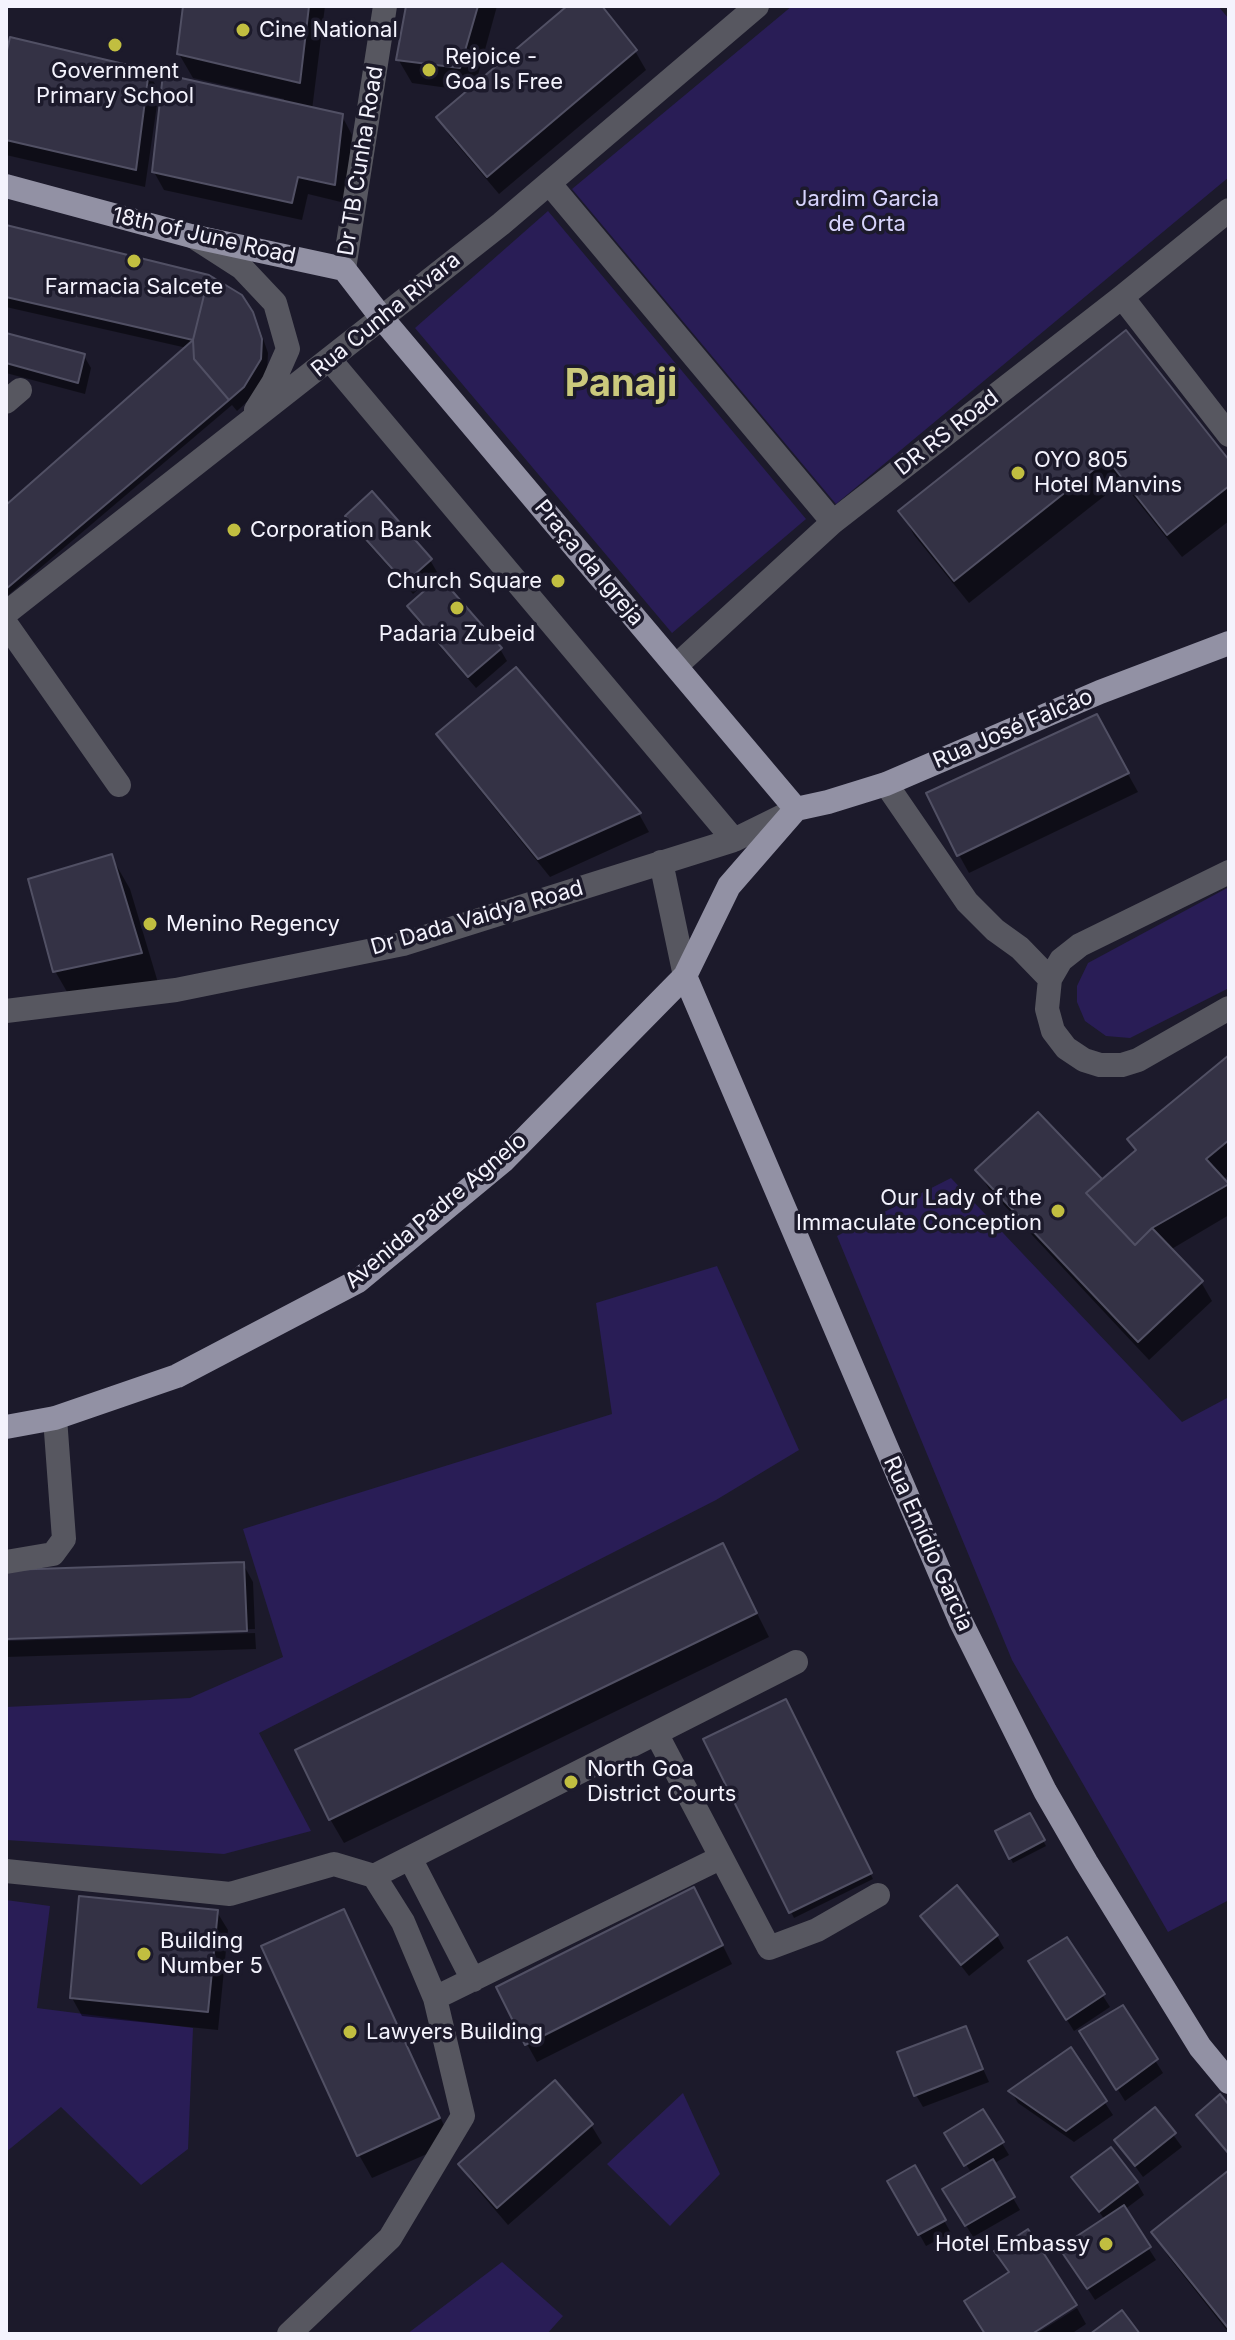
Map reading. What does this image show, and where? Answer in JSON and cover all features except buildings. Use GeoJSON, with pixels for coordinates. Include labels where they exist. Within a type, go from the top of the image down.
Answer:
{"type":"FeatureCollection","features":[{"type":"Feature","properties":{"kind":"main road","name":"18th of June Road"},"geometry":{"type":"LineString","coordinates":[[6,186],[191,236],[344,269]]}},
{"type":"Feature","properties":{"kind":"main road"},"geometry":{"type":"LineString","coordinates":[[344,269],[381,317]]}},
{"type":"Feature","properties":{"kind":"main road","name":"Praça da Igreja"},"geometry":{"type":"LineString","coordinates":[[381,317],[796,809]]}},
{"type":"Feature","properties":{"kind":"main road","name":"Rua José Falcão"},"geometry":{"type":"LineString","coordinates":[[796,809],[886,784],[1100,692],[1229,643]]}},
{"type":"Feature","properties":{"kind":"main road"},"geometry":{"type":"LineString","coordinates":[[685,976],[729,886],[796,809]]}},
{"type":"Feature","properties":{"kind":"main road","name":"Avenida Padre Agnelo"},"geometry":{"type":"LineString","coordinates":[[6,1427],[55,1418],[177,1376],[358,1281],[503,1161],[685,976]]}},
{"type":"Feature","properties":{"kind":"main road","name":"Rua Emídio Garcia"},"geometry":{"type":"LineString","coordinates":[[685,976],[961,1622],[1045,1791],[1079,1850],[1200,2047],[1229,2082]]}},
{"type":"Feature","properties":{"kind":"street","name":"Dr TB Cunha Road"},"geometry":{"type":"LineString","coordinates":[[344,269],[385,6]]}},
{"type":"Feature","properties":{"kind":"street","name":"Rua Cunha Rivara"},"geometry":{"type":"LineString","coordinates":[[6,613],[501,224],[757,6]]}},
{"type":"Feature","properties":{"kind":"street"},"geometry":{"type":"LineString","coordinates":[[549,183],[833,522]]}},
{"type":"Feature","properties":{"kind":"street","name":"DR RS Road"},"geometry":{"type":"LineString","coordinates":[[676,666],[833,522],[1229,210]]}},
{"type":"Feature","properties":{"kind":"street"},"geometry":{"type":"LineString","coordinates":[[191,236],[242,268],[275,303],[288,349],[273,383],[246,425]]}},
{"type":"Feature","properties":{"kind":"street"},"geometry":{"type":"LineString","coordinates":[[1122,297],[1229,435]]}},
{"type":"Feature","properties":{"kind":"street"},"geometry":{"type":"LineString","coordinates":[[330,360],[734,840]]}},
{"type":"Feature","properties":{"kind":"street"},"geometry":{"type":"LineString","coordinates":[[6,624],[119,785]]}},
{"type":"Feature","properties":{"kind":"street"},"geometry":{"type":"LineString","coordinates":[[886,784],[967,902],[1050,979]]}},
{"type":"Feature","properties":{"kind":"street","name":"Dr Dada Vaidya Road"},"geometry":{"type":"LineString","coordinates":[[6,1011],[176,990],[403,944],[734,840],[796,809]]}},
{"type":"Feature","properties":{"kind":"street","name":"Rua Emídio Garcia"},"geometry":{"type":"LineString","coordinates":[[661,862],[685,976]]}},
{"type":"Feature","properties":{"kind":"street"},"geometry":{"type":"LineString","coordinates":[[1229,872],[1080,945],[1061,960],[1050,979],[1047,1009],[1053,1031],[1066,1048],[1084,1060],[1100,1065],[1122,1065],[1138,1060],[1229,1008]]}},
{"type":"Feature","properties":{"kind":"street"},"geometry":{"type":"LineString","coordinates":[[6,1562],[53,1554],[64,1539],[55,1418]]}},
{"type":"Feature","properties":{"kind":"street"},"geometry":{"type":"LineString","coordinates":[[374,1876],[796,1662]]}},
{"type":"Feature","properties":{"kind":"street"},"geometry":{"type":"LineString","coordinates":[[656,1733],[769,1948],[817,1930],[878,1895]]}},
{"type":"Feature","properties":{"kind":"street"},"geometry":{"type":"LineString","coordinates":[[410,1858],[473,1980]]}},
{"type":"Feature","properties":{"kind":"street"},"geometry":{"type":"LineString","coordinates":[[435,1998],[720,1858]]}},
{"type":"Feature","properties":{"kind":"street"},"geometry":{"type":"LineString","coordinates":[[6,1871],[230,1894],[334,1864],[374,1876],[403,1922],[435,1998],[463,2116],[390,2238],[289,2334]]}},
{"type":"Feature","properties":{"kind":"green space","name":"Jardim Garcia de Orta"},"geometry":{"type":"Polygon","coordinates":[[[792,6],[1218,6],[1229,19],[1229,177],[836,504],[572,189],[792,6]]]}},
{"type":"Feature","properties":{"kind":"green space"},"geometry":{"type":"Polygon","coordinates":[[[548,211],[806,519],[672,633],[415,328],[548,211]]]}},
{"type":"Feature","properties":{"kind":"green space"},"geometry":{"type":"Polygon","coordinates":[[[1229,887],[1229,988],[1130,1038],[1106,1036],[1085,1021],[1077,1002],[1077,986],[1088,963],[1229,887]]]}},
{"type":"Feature","properties":{"kind":"green space"},"geometry":{"type":"Polygon","coordinates":[[[951,1178],[1182,1422],[1229,1397],[1229,1900],[1168,1932],[1012,1660],[837,1236],[951,1178]]]}},
{"type":"Feature","properties":{"kind":"green space"},"geometry":{"type":"Polygon","coordinates":[[[717,1266],[799,1450],[716,1500],[259,1733],[311,1831],[224,1854],[6,1840],[6,1707],[190,1698],[283,1657],[243,1529],[612,1414],[596,1303],[717,1266]]]}},
{"type":"Feature","properties":{"kind":"green space"},"geometry":{"type":"Polygon","coordinates":[[[6,1900],[50,1906],[37,2008],[193,2028],[188,2149],[141,2185],[61,2107],[6,2152],[6,1900]]]}},
{"type":"Feature","properties":{"kind":"green space"},"geometry":{"type":"Polygon","coordinates":[[[683,2093],[720,2174],[670,2226],[607,2164],[683,2093]]]}},
{"type":"Feature","properties":{"kind":"green space"},"geometry":{"type":"Polygon","coordinates":[[[502,2262],[563,2316],[547,2334],[407,2334],[502,2262]]]}},
{"type":"Feature","properties":{"kind":"place","name":"Cine National"},"geometry":{"type":"Point","coordinates":[243,30]}},
{"type":"Feature","properties":{"kind":"place","name":"Government Primary School"},"geometry":{"type":"Point","coordinates":[115,45]}},
{"type":"Feature","properties":{"kind":"place","name":"Rejoice - Goa Is Free"},"geometry":{"type":"Point","coordinates":[429,70]}},
{"type":"Feature","properties":{"kind":"place","name":"Farmacia Salcete"},"geometry":{"type":"Point","coordinates":[134,261]}},
{"type":"Feature","properties":{"kind":"place","name":"OYO 805 Hotel Manvins"},"geometry":{"type":"Point","coordinates":[1018,473]}},
{"type":"Feature","properties":{"kind":"place","name":"Corporation Bank"},"geometry":{"type":"Point","coordinates":[234,530]}},
{"type":"Feature","properties":{"kind":"place","name":"Church Square"},"geometry":{"type":"Point","coordinates":[558,581]}},
{"type":"Feature","properties":{"kind":"place","name":"Padaria Zubeid"},"geometry":{"type":"Point","coordinates":[457,608]}},
{"type":"Feature","properties":{"kind":"place","name":"Menino Regency"},"geometry":{"type":"Point","coordinates":[150,924]}},
{"type":"Feature","properties":{"kind":"place","name":"Our Lady of the Immaculate Conception"},"geometry":{"type":"Point","coordinates":[1058,1211]}},
{"type":"Feature","properties":{"kind":"place","name":"North Goa District Courts"},"geometry":{"type":"Point","coordinates":[571,1782]}},
{"type":"Feature","properties":{"kind":"place","name":"Building Number 5"},"geometry":{"type":"Point","coordinates":[144,1954]}},
{"type":"Feature","properties":{"kind":"place","name":"Lawyers Building"},"geometry":{"type":"Point","coordinates":[350,2032]}},
{"type":"Feature","properties":{"kind":"place","name":"Hotel Embassy"},"geometry":{"type":"Point","coordinates":[1106,2244]}},
{"type":"Feature","properties":{"kind":"district","name":"Panaji"},"geometry":{"type":"Point","coordinates":[621,385]}}]}
